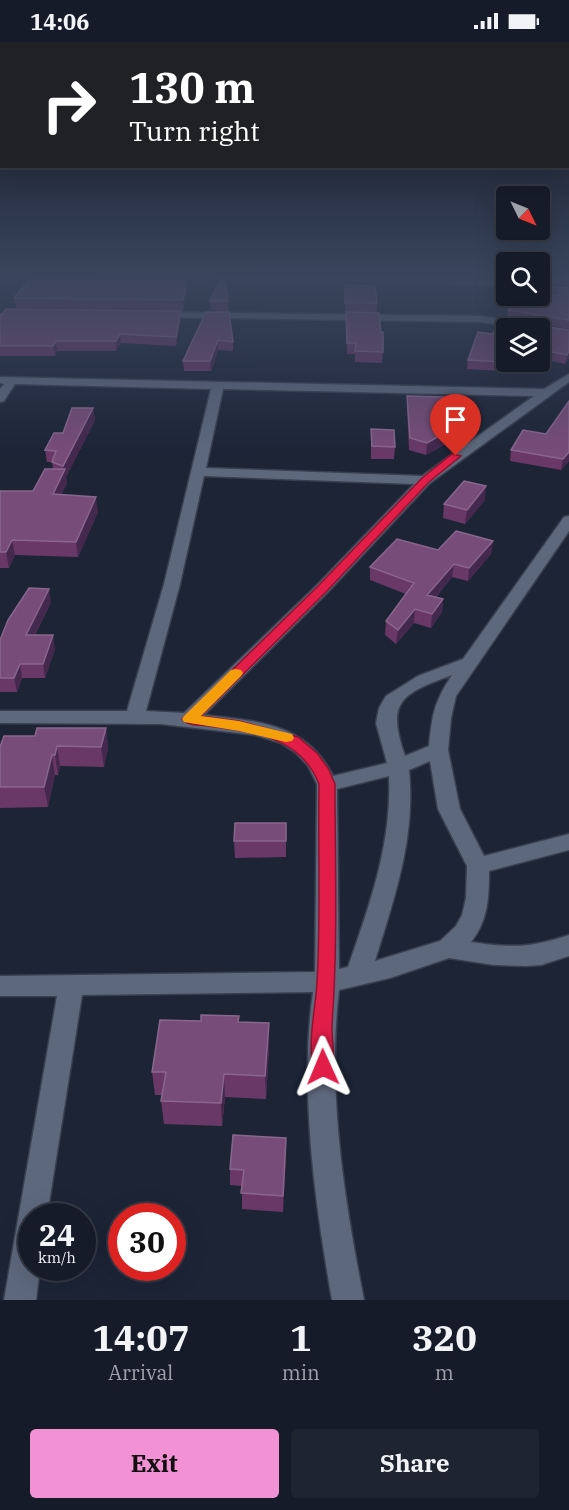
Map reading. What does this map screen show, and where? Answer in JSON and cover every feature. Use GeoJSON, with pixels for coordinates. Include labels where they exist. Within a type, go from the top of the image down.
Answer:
{"type":"FeatureCollection","features":[{"type":"Feature","properties":{"kind":"street"},"geometry":{"type":"LineString","coordinates":[[189,719],[322,589],[425,480],[569,377]]}},
{"type":"Feature","properties":{"kind":"street"},"geometry":{"type":"LineString","coordinates":[[0,398],[6,380],[548,393]]}},
{"type":"Feature","properties":{"kind":"street"},"geometry":{"type":"LineString","coordinates":[[134,719],[172,584],[218,385]]}},
{"type":"Feature","properties":{"kind":"street"},"geometry":{"type":"LineString","coordinates":[[198,472],[425,480]]}},
{"type":"Feature","properties":{"kind":"street"},"geometry":{"type":"LineString","coordinates":[[0,986],[71,987],[327,982],[399,965],[449,948],[465,933],[474,915],[478,898],[478,866],[449,809],[438,750],[444,704],[569,520]]}},
{"type":"Feature","properties":{"kind":"street"},"geometry":{"type":"LineString","coordinates":[[358,975],[389,876],[398,824],[398,767],[387,735],[388,708],[400,693],[429,678],[470,663]]}},
{"type":"Feature","properties":{"kind":"street"},"geometry":{"type":"LineString","coordinates":[[0,717],[189,719],[250,728],[292,740],[312,757],[320,768],[327,784],[327,982],[322,1027],[328,1175],[335,1231],[348,1300]]}},
{"type":"Feature","properties":{"kind":"street"},"geometry":{"type":"LineString","coordinates":[[327,784],[398,767],[438,750]]}},
{"type":"Feature","properties":{"kind":"street"},"geometry":{"type":"LineString","coordinates":[[478,866],[569,842]]}},
{"type":"Feature","properties":{"kind":"street"},"geometry":{"type":"LineString","coordinates":[[449,948],[491,955],[516,956],[551,952],[569,945]]}},
{"type":"Feature","properties":{"kind":"street"},"geometry":{"type":"LineString","coordinates":[[35,1203],[71,987]]}},
{"type":"Feature","properties":{"kind":"street"},"geometry":{"type":"LineString","coordinates":[[20,1300],[23,1281]]}},
{"type":"Feature","properties":{"kind":"building"},"geometry":{"type":"Polygon","coordinates":[[[0,336],[119,336],[116,341],[56,341],[53,346],[0,346],[0,336]]]}},
{"type":"Feature","properties":{"kind":"building"},"geometry":{"type":"Polygon","coordinates":[[[195,336],[232,336],[233,342],[218,340],[210,361],[183,361],[195,336]]]}},
{"type":"Feature","properties":{"kind":"building"},"geometry":{"type":"Polygon","coordinates":[[[347,336],[383,336],[383,352],[355,351],[356,343],[347,343],[347,336]]]}},
{"type":"Feature","properties":{"kind":"building"},"geometry":{"type":"Polygon","coordinates":[[[477,336],[496,336],[496,362],[468,360],[477,336]]]}},
{"type":"Feature","properties":{"kind":"building"},"geometry":{"type":"Polygon","coordinates":[[[550,336],[569,336],[567,355],[553,352],[550,355],[550,336]]]}},
{"type":"Feature","properties":{"kind":"building"},"geometry":{"type":"Polygon","coordinates":[[[407,396],[446,397],[450,430],[427,443],[410,438],[407,396]]]}},
{"type":"Feature","properties":{"kind":"building"},"geometry":{"type":"Polygon","coordinates":[[[569,401],[569,452],[563,459],[511,450],[523,430],[546,434],[569,401]]]}},
{"type":"Feature","properties":{"kind":"building"},"geometry":{"type":"Polygon","coordinates":[[[72,408],[93,408],[63,466],[52,462],[56,451],[45,450],[54,433],[63,433],[72,408]]]}},
{"type":"Feature","properties":{"kind":"building"},"geometry":{"type":"Polygon","coordinates":[[[371,429],[394,430],[395,447],[372,446],[371,429]]]}},
{"type":"Feature","properties":{"kind":"building"},"geometry":{"type":"Polygon","coordinates":[[[45,469],[65,469],[53,494],[96,497],[76,542],[12,540],[6,552],[0,552],[0,491],[33,491],[45,469]]]}},
{"type":"Feature","properties":{"kind":"building"},"geometry":{"type":"Polygon","coordinates":[[[464,481],[486,486],[467,510],[444,504],[464,481]]]}},
{"type":"Feature","properties":{"kind":"building"},"geometry":{"type":"Polygon","coordinates":[[[456,531],[493,541],[469,568],[454,564],[427,595],[443,599],[432,614],[415,609],[398,630],[386,621],[414,583],[370,567],[397,539],[438,550],[456,531]]]}},
{"type":"Feature","properties":{"kind":"building"},"geometry":{"type":"Polygon","coordinates":[[[29,588],[49,589],[26,635],[53,635],[43,664],[20,664],[14,678],[0,678],[0,640],[8,620],[29,588]]]}},
{"type":"Feature","properties":{"kind":"building"},"geometry":{"type":"Polygon","coordinates":[[[37,728],[106,728],[101,747],[57,746],[55,755],[52,755],[44,787],[0,787],[0,747],[4,736],[35,736],[37,728]]]}},
{"type":"Feature","properties":{"kind":"building"},"geometry":{"type":"Polygon","coordinates":[[[235,823],[286,823],[286,841],[234,841],[235,823]]]}},
{"type":"Feature","properties":{"kind":"building"},"geometry":{"type":"Polygon","coordinates":[[[201,1015],[239,1016],[238,1022],[269,1023],[265,1076],[224,1074],[221,1103],[161,1101],[166,1072],[152,1072],[160,1020],[201,1021],[201,1015]]]}},
{"type":"Feature","properties":{"kind":"building"},"geometry":{"type":"Polygon","coordinates":[[[233,1135],[286,1138],[283,1196],[241,1193],[244,1170],[230,1169],[233,1135]]]}},
{"type":"Feature","properties":{"kind":"slow traffic"},"geometry":{"type":"LineString","coordinates":[[236,673],[189,719],[239,726],[286,738]]}},
{"type":"Feature","properties":{"kind":"route"},"geometry":{"type":"LineString","coordinates":[[323,1067],[322,1027],[327,982],[327,784],[312,757],[300,745],[284,736],[239,726],[189,719],[322,589],[425,480],[456,456]]}}]}
